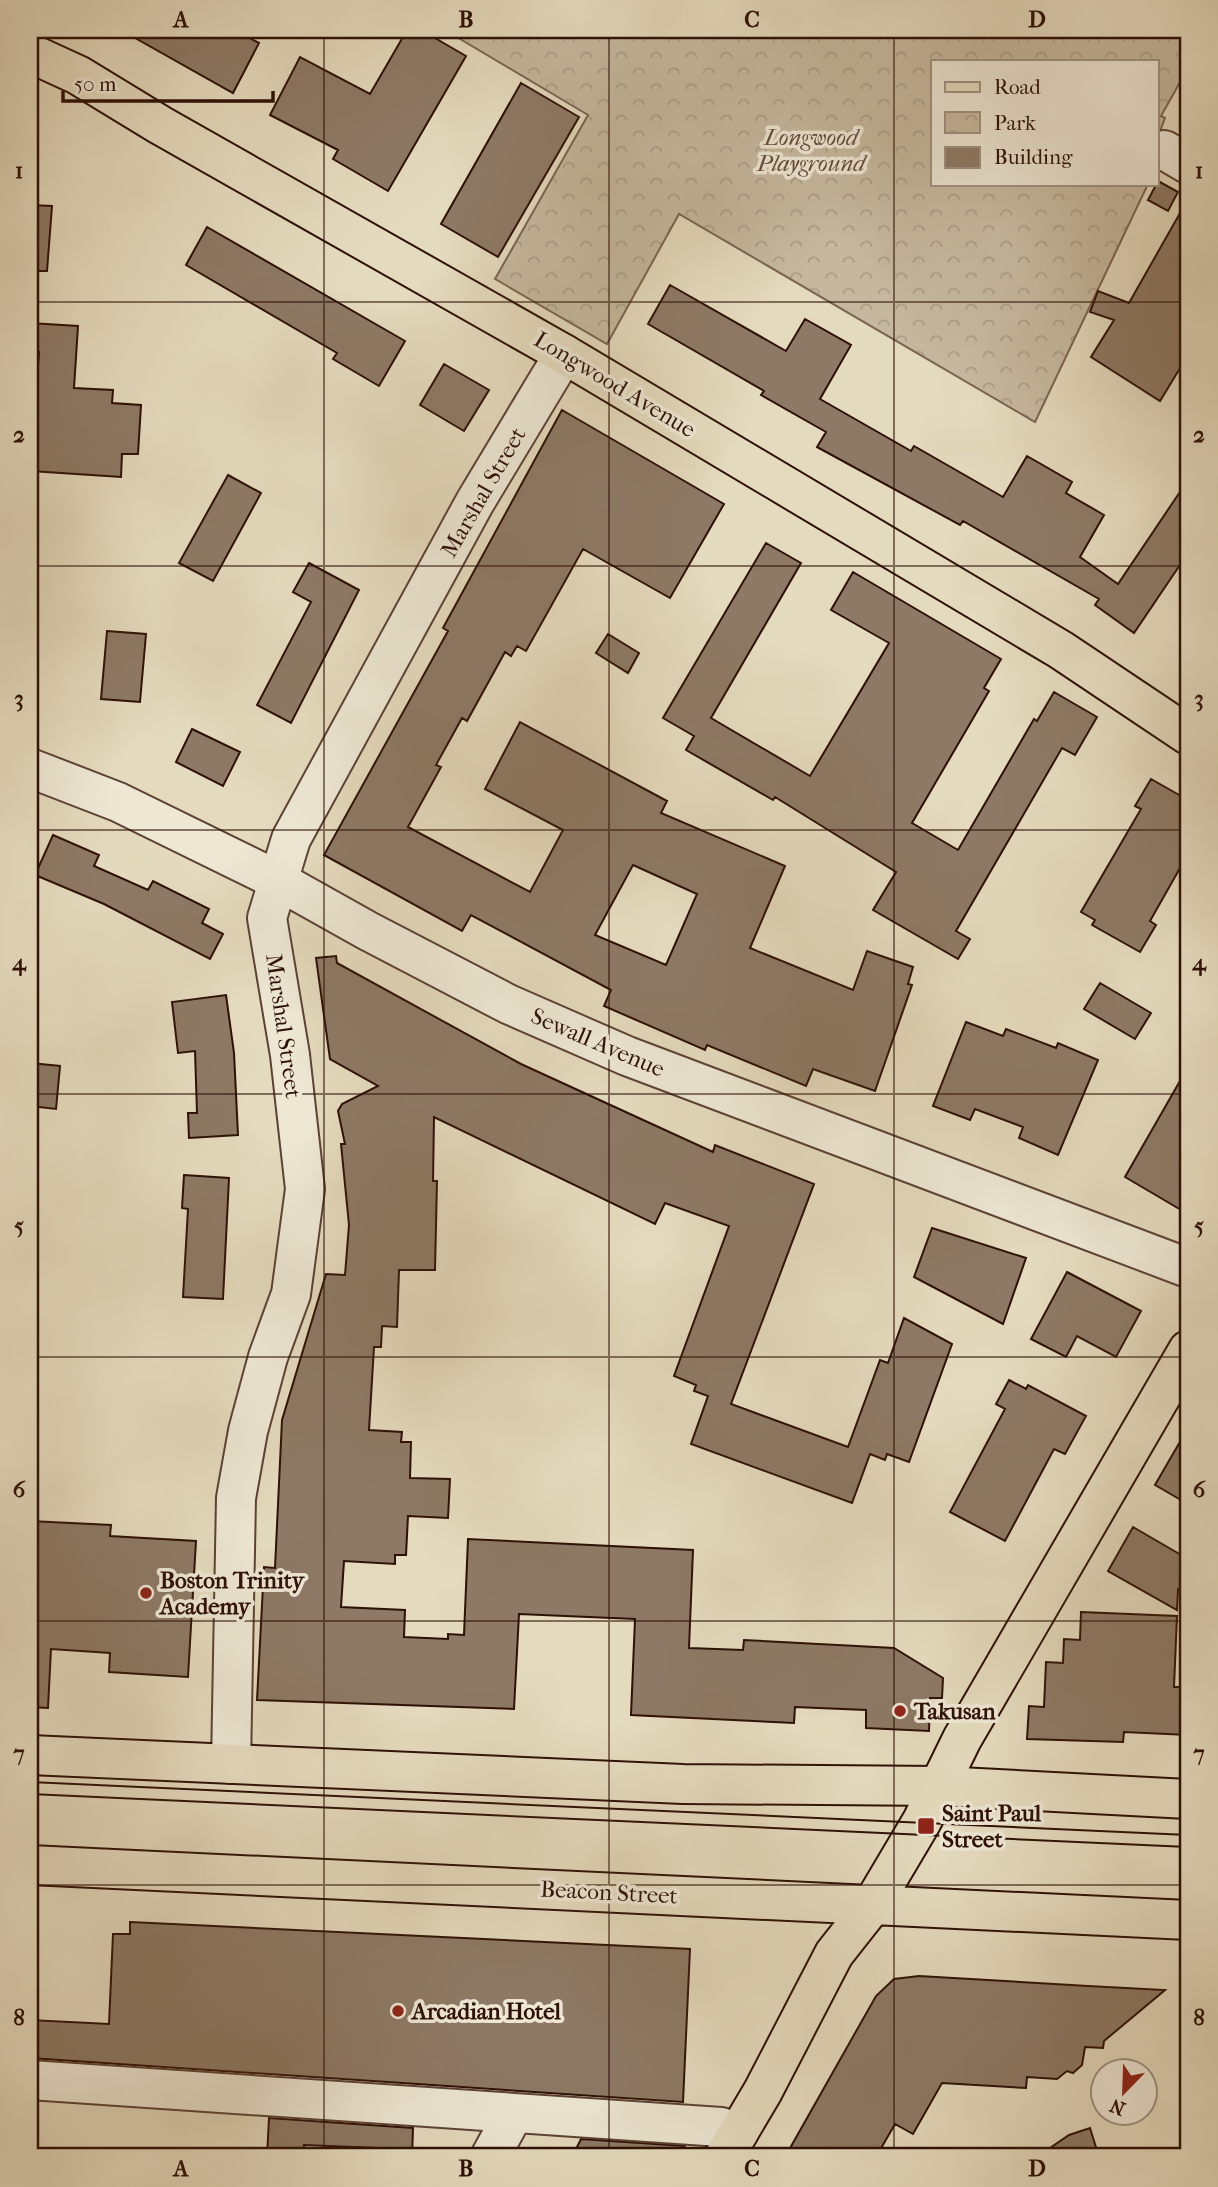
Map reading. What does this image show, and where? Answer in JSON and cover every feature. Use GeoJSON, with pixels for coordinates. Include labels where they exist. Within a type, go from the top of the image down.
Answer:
{"type":"FeatureCollection","features":[{"type":"Feature","properties":{"kind":"main road","name":"Longwood Avenue"},"geometry":{"type":"LineString","coordinates":[[30,53],[78,75],[160,125],[564,354],[1060,650],[1188,735]]}},
{"type":"Feature","properties":{"kind":"main road"},"geometry":{"type":"LineString","coordinates":[[732,2145],[834,1954],[871,1907],[940,1786],[962,1740],[1188,1350]]}},
{"type":"Feature","properties":{"kind":"main road"},"geometry":{"type":"LineString","coordinates":[[30,1755],[733,1786],[940,1786],[1188,1799]]}},
{"type":"Feature","properties":{"kind":"main road","name":"Beacon Street"},"geometry":{"type":"LineString","coordinates":[[30,1865],[1188,1920]]}},
{"type":"Feature","properties":{"kind":"street","name":"Marshal Street"},"geometry":{"type":"LineString","coordinates":[[231,1764],[236,1498],[248,1431],[268,1357],[291,1294],[305,1189],[290,1055],[267,918],[277,880],[298,827],[475,502],[564,354]]}},
{"type":"Feature","properties":{"kind":"street","name":"Sewall Avenue"},"geometry":{"type":"LineString","coordinates":[[30,768],[118,802],[277,880],[508,1004],[627,1056],[1188,1268]]}},
{"type":"Feature","properties":{"kind":"street"},"geometry":{"type":"LineString","coordinates":[[30,2080],[721,2127],[732,2145]]}},
{"type":"Feature","properties":{"kind":"street"},"geometry":{"type":"LineString","coordinates":[[490,2157],[514,2113]]}},
{"type":"Feature","properties":{"kind":"green space","name":"Longwood Playground"},"geometry":{"type":"Polygon","coordinates":[[[445,30],[1188,30],[1188,68],[1161,116],[1165,118],[1158,136],[1158,60],[931,60],[931,186],[1147,186],[1035,422],[679,214],[607,344],[495,279],[588,115],[445,30]]]}},
{"type":"Feature","properties":{"kind":"building"},"geometry":{"type":"Polygon","coordinates":[[[121,30],[234,30],[259,43],[233,93],[121,30]]]}},
{"type":"Feature","properties":{"kind":"building"},"geometry":{"type":"Polygon","coordinates":[[[407,30],[421,30],[466,56],[388,191],[333,159],[338,150],[270,115],[300,57],[370,94],[407,30]]]}},
{"type":"Feature","properties":{"kind":"building"},"geometry":{"type":"Polygon","coordinates":[[[521,83],[579,117],[498,257],[441,224],[521,83]]]}},
{"type":"Feature","properties":{"kind":"building"},"geometry":{"type":"Polygon","coordinates":[[[1158,181],[1178,192],[1168,211],[1148,200],[1155,186],[1158,186],[1158,181]]]}},
{"type":"Feature","properties":{"kind":"building"},"geometry":{"type":"Polygon","coordinates":[[[1188,199],[1188,355],[1160,401],[1091,357],[1114,320],[1090,312],[1098,291],[1129,303],[1188,199]]]}},
{"type":"Feature","properties":{"kind":"building"},"geometry":{"type":"Polygon","coordinates":[[[30,205],[52,206],[47,271],[30,271],[30,205]]]}},
{"type":"Feature","properties":{"kind":"building"},"geometry":{"type":"Polygon","coordinates":[[[207,227],[405,341],[379,386],[333,359],[337,353],[186,265],[207,227]]]}},
{"type":"Feature","properties":{"kind":"building"},"geometry":{"type":"Polygon","coordinates":[[[670,285],[786,351],[805,319],[851,345],[820,399],[911,451],[914,446],[1003,497],[1027,456],[1072,482],[1066,493],[1104,515],[1080,557],[1118,584],[1188,480],[1188,553],[1134,633],[1095,605],[1099,599],[963,521],[960,525],[817,447],[826,432],[761,395],[764,391],[648,324],[670,285]]]}},
{"type":"Feature","properties":{"kind":"building"},"geometry":{"type":"Polygon","coordinates":[[[30,323],[78,326],[74,388],[113,390],[112,403],[141,405],[138,454],[122,454],[121,477],[31,471],[39,352],[30,351],[30,323]]]}},
{"type":"Feature","properties":{"kind":"building"},"geometry":{"type":"Polygon","coordinates":[[[444,364],[489,390],[464,431],[420,405],[444,364]]]}},
{"type":"Feature","properties":{"kind":"building"},"geometry":{"type":"Polygon","coordinates":[[[562,410],[724,504],[670,598],[583,549],[526,651],[517,646],[511,656],[505,652],[467,721],[462,718],[436,765],[441,767],[408,827],[530,892],[563,830],[485,789],[520,722],[667,801],[661,813],[785,866],[750,948],[853,990],[867,951],[913,967],[908,984],[912,985],[875,1091],[813,1069],[806,1086],[707,1045],[705,1050],[604,1006],[611,990],[471,915],[462,931],[324,855],[448,631],[443,628],[562,410]],[[633,865],[595,935],[666,965],[697,894],[633,865]]]}},
{"type":"Feature","properties":{"kind":"building"},"geometry":{"type":"Polygon","coordinates":[[[228,475],[261,493],[213,581],[179,563],[228,475]]]}},
{"type":"Feature","properties":{"kind":"building"},"geometry":{"type":"Polygon","coordinates":[[[766,543],[801,563],[711,718],[810,776],[889,643],[831,610],[853,572],[1001,659],[984,688],[989,691],[912,823],[958,850],[1034,719],[1037,721],[1054,692],[1097,717],[1075,755],[1062,748],[956,931],[970,939],[958,959],[873,910],[896,872],[775,797],[773,800],[686,750],[694,736],[663,718],[766,543]]]}},
{"type":"Feature","properties":{"kind":"building"},"geometry":{"type":"Polygon","coordinates":[[[309,563],[359,590],[291,723],[257,705],[311,602],[293,592],[309,563]]]}},
{"type":"Feature","properties":{"kind":"building"},"geometry":{"type":"Polygon","coordinates":[[[107,631],[146,634],[140,702],[101,699],[107,631]]]}},
{"type":"Feature","properties":{"kind":"building"},"geometry":{"type":"Polygon","coordinates":[[[608,634],[639,653],[628,673],[596,653],[608,634]]]}},
{"type":"Feature","properties":{"kind":"building"},"geometry":{"type":"Polygon","coordinates":[[[192,729],[240,752],[223,786],[176,762],[192,729]]]}},
{"type":"Feature","properties":{"kind":"building"},"geometry":{"type":"Polygon","coordinates":[[[1151,779],[1188,800],[1188,854],[1150,921],[1156,925],[1140,952],[1092,925],[1095,920],[1081,912],[1141,809],[1135,806],[1151,779]]]}},
{"type":"Feature","properties":{"kind":"building"},"geometry":{"type":"Polygon","coordinates":[[[53,835],[99,855],[94,866],[148,890],[153,881],[209,909],[202,923],[223,934],[210,959],[104,904],[35,875],[53,835]]]}},
{"type":"Feature","properties":{"kind":"building"},"geometry":{"type":"Polygon","coordinates":[[[336,956],[337,963],[521,1064],[713,1152],[715,1145],[814,1184],[731,1404],[848,1447],[880,1360],[888,1363],[904,1318],[952,1344],[909,1462],[887,1454],[885,1460],[870,1454],[852,1503],[691,1444],[708,1396],[694,1391],[696,1385],[674,1376],[729,1226],[665,1203],[655,1224],[434,1117],[433,1181],[437,1181],[435,1270],[399,1270],[397,1327],[382,1326],[381,1347],[374,1347],[369,1430],[402,1432],[401,1442],[411,1442],[410,1478],[450,1479],[448,1518],[408,1516],[406,1555],[395,1555],[395,1564],[344,1561],[341,1607],[405,1610],[404,1637],[448,1639],[448,1634],[464,1635],[468,1539],[693,1550],[689,1648],[743,1650],[744,1640],[894,1648],[943,1678],[942,1698],[930,1698],[929,1731],[866,1728],[866,1710],[795,1707],[794,1723],[631,1715],[635,1619],[519,1614],[514,1709],[257,1700],[264,1567],[275,1568],[282,1420],[326,1274],[345,1275],[349,1225],[341,1144],[345,1144],[338,1111],[342,1104],[378,1086],[330,1059],[316,958],[336,956]]]}},
{"type":"Feature","properties":{"kind":"building"},"geometry":{"type":"Polygon","coordinates":[[[1100,983],[1151,1013],[1135,1039],[1084,1009],[1100,983]]]}},
{"type":"Feature","properties":{"kind":"building"},"geometry":{"type":"Polygon","coordinates":[[[226,995],[234,1053],[238,1135],[189,1138],[188,1113],[197,1113],[195,1051],[178,1053],[172,1002],[226,995]]]}},
{"type":"Feature","properties":{"kind":"building"},"geometry":{"type":"Polygon","coordinates":[[[966,1022],[1003,1036],[1006,1029],[1056,1048],[1058,1043],[1098,1060],[1058,1155],[1019,1138],[1023,1127],[975,1109],[970,1120],[933,1106],[966,1022]]]}},
{"type":"Feature","properties":{"kind":"building"},"geometry":{"type":"Polygon","coordinates":[[[30,1063],[60,1066],[56,1109],[30,1106],[30,1063]]]}},
{"type":"Feature","properties":{"kind":"building"},"geometry":{"type":"Polygon","coordinates":[[[1188,1067],[1188,1214],[1125,1177],[1188,1067]]]}},
{"type":"Feature","properties":{"kind":"building"},"geometry":{"type":"Polygon","coordinates":[[[184,1175],[229,1178],[223,1299],[183,1297],[188,1209],[182,1208],[184,1175]]]}},
{"type":"Feature","properties":{"kind":"building"},"geometry":{"type":"Polygon","coordinates":[[[932,1228],[1026,1258],[1003,1324],[914,1277],[932,1228]]]}},
{"type":"Feature","properties":{"kind":"building"},"geometry":{"type":"Polygon","coordinates":[[[1067,1272],[1141,1311],[1116,1357],[1077,1336],[1066,1357],[1031,1339],[1067,1272]]]}},
{"type":"Feature","properties":{"kind":"building"},"geometry":{"type":"Polygon","coordinates":[[[1009,1380],[1026,1389],[1028,1385],[1086,1416],[1065,1454],[1054,1449],[1005,1541],[950,1512],[1005,1409],[996,1404],[1009,1380]]]}},
{"type":"Feature","properties":{"kind":"building"},"geometry":{"type":"Polygon","coordinates":[[[1188,1428],[1188,1504],[1155,1485],[1188,1428]]]}},
{"type":"Feature","properties":{"kind":"building"},"geometry":{"type":"Polygon","coordinates":[[[30,1521],[111,1525],[110,1536],[196,1541],[188,1677],[109,1672],[110,1653],[51,1649],[48,1708],[30,1707],[30,1521]]]}},
{"type":"Feature","properties":{"kind":"building"},"geometry":{"type":"Polygon","coordinates":[[[1133,1527],[1188,1559],[1188,1595],[1178,1589],[1177,1610],[1108,1571],[1133,1527]]]}},
{"type":"Feature","properties":{"kind":"building"},"geometry":{"type":"Polygon","coordinates":[[[1081,1612],[1177,1616],[1174,1687],[1188,1687],[1188,1735],[1124,1732],[1123,1742],[1027,1739],[1029,1706],[1044,1707],[1046,1662],[1063,1663],[1064,1639],[1080,1640],[1081,1612]]]}},
{"type":"Feature","properties":{"kind":"building","name":"Arcadian Hotel"},"geometry":{"type":"Polygon","coordinates":[[[130,1922],[690,1949],[683,2102],[30,2058],[30,2020],[109,2024],[113,1934],[130,1934],[130,1922]]]}},
{"type":"Feature","properties":{"kind":"building"},"geometry":{"type":"Polygon","coordinates":[[[919,1976],[1165,1990],[1104,2041],[1103,2048],[1085,2047],[1082,2065],[1073,2073],[1067,2071],[1057,2079],[1027,2077],[1026,2088],[942,2083],[913,2134],[895,2124],[876,2157],[785,2157],[876,1996],[894,1979],[919,1976]]]}},
{"type":"Feature","properties":{"kind":"building"},"geometry":{"type":"Polygon","coordinates":[[[269,2118],[413,2128],[412,2157],[376,2157],[377,2148],[304,2145],[304,2157],[267,2157],[269,2118]]]}},
{"type":"Feature","properties":{"kind":"building"},"geometry":{"type":"Polygon","coordinates":[[[1090,2128],[1099,2157],[1037,2157],[1069,2135],[1090,2128]]]}},
{"type":"Feature","properties":{"kind":"building"},"geometry":{"type":"Polygon","coordinates":[[[581,2139],[685,2146],[679,2157],[572,2157],[581,2139]]]}},
{"type":"Feature","properties":{"kind":"tram line"},"geometry":{"type":"LineString","coordinates":[[30,1782],[1188,1835]]}},
{"type":"Feature","properties":{"kind":"tram line"},"geometry":{"type":"LineString","coordinates":[[30,1794],[1188,1847]]}},
{"type":"Feature","properties":{"kind":"place","name":"Boston Trinity Academy"},"geometry":{"type":"Point","coordinates":[146,1593]}},
{"type":"Feature","properties":{"kind":"place","name":"Takusan"},"geometry":{"type":"Point","coordinates":[900,1711]}},
{"type":"Feature","properties":{"kind":"place","name":"Saint Paul Street"},"geometry":{"type":"Point","coordinates":[926,1826]}},
{"type":"Feature","properties":{"kind":"place","name":"Arcadian Hotel"},"geometry":{"type":"Point","coordinates":[398,2011]}}]}
